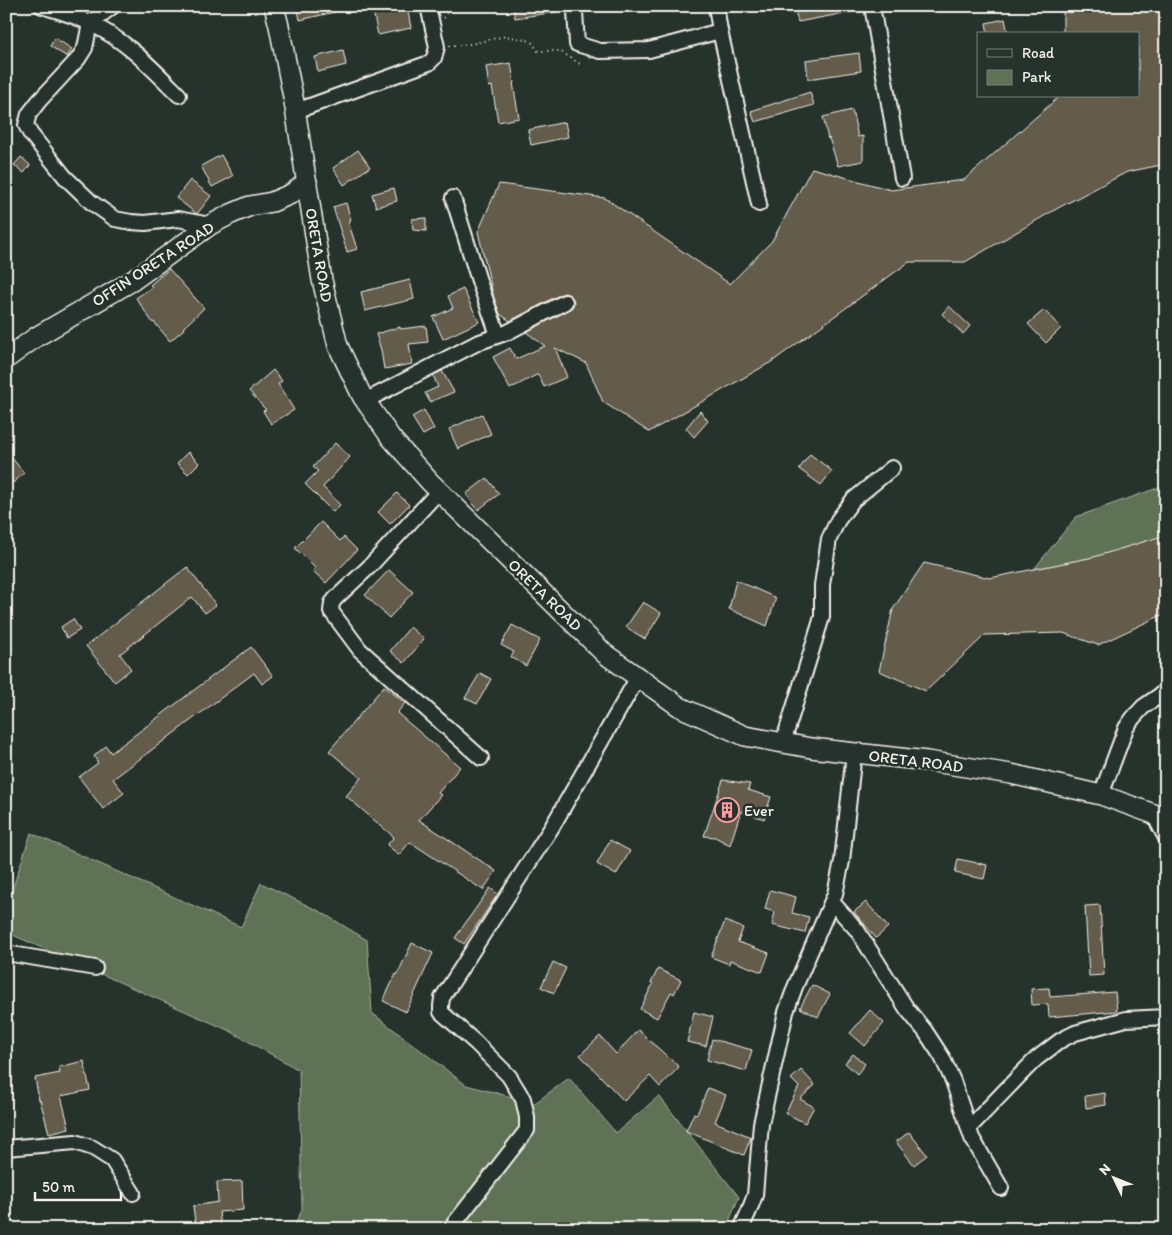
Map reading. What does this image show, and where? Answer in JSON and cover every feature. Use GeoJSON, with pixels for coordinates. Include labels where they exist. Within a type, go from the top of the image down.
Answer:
{"type":"FeatureCollection","features":[{"type":"Feature","properties":{"kind":"street"},"geometry":{"type":"LineString","coordinates":[[42,6],[90,23],[121,41],[179,95]]}},
{"type":"Feature","properties":{"kind":"street"},"geometry":{"type":"LineString","coordinates":[[113,6],[90,23],[85,48],[78,60],[39,101],[29,114],[26,125],[64,177],[91,202],[115,219],[145,223],[178,219],[210,225]]}},
{"type":"Feature","properties":{"kind":"street","name":"ORETA ROAD"},"geometry":{"type":"LineString","coordinates":[[274,6],[296,111],[322,280],[338,346],[365,401],[391,438],[439,491],[605,654],[680,707],[745,736],[810,748],[927,761],[1011,774],[1101,795],[1164,818]]}},
{"type":"Feature","properties":{"kind":"street"},"geometry":{"type":"LineString","coordinates":[[296,111],[429,63],[434,58],[437,47],[428,6]]}},
{"type":"Feature","properties":{"kind":"street"},"geometry":{"type":"LineString","coordinates":[[574,6],[577,44],[600,51],[649,50],[720,31]]}},
{"type":"Feature","properties":{"kind":"street"},"geometry":{"type":"LineString","coordinates":[[716,6],[759,204]]}},
{"type":"Feature","properties":{"kind":"street"},"geometry":{"type":"LineString","coordinates":[[872,6],[902,178]]}},
{"type":"Feature","properties":{"kind":"street","name":"OFFIN ORETA ROAD"},"geometry":{"type":"LineString","coordinates":[[6,359],[36,337],[132,281],[210,225],[250,206],[272,202],[291,194],[307,182]]}},
{"type":"Feature","properties":{"kind":"street"},"geometry":{"type":"LineString","coordinates":[[453,198],[498,335]]}},
{"type":"Feature","properties":{"kind":"street"},"geometry":{"type":"LineString","coordinates":[[365,401],[478,343],[508,332],[565,302]]}},
{"type":"Feature","properties":{"kind":"street"},"geometry":{"type":"LineString","coordinates":[[783,743],[822,618],[822,585],[829,539],[838,520],[853,500],[892,468]]}},
{"type":"Feature","properties":{"kind":"street"},"geometry":{"type":"LineString","coordinates":[[439,491],[369,567],[336,598],[332,603],[331,611],[360,650],[481,758]]}},
{"type":"Feature","properties":{"kind":"street"},"geometry":{"type":"LineString","coordinates":[[450,1229],[527,1130],[527,1117],[523,1099],[509,1076],[441,1012],[442,998],[552,827],[638,677]]}},
{"type":"Feature","properties":{"kind":"street"},"geometry":{"type":"LineString","coordinates":[[1101,795],[1126,728],[1143,707],[1166,691]]}},
{"type":"Feature","properties":{"kind":"street"},"geometry":{"type":"LineString","coordinates":[[741,1229],[755,1195],[761,1124],[786,1012],[794,987],[835,894],[842,861],[854,753]]}},
{"type":"Feature","properties":{"kind":"street"},"geometry":{"type":"LineString","coordinates":[[1164,818],[1158,823],[1166,838]]}},
{"type":"Feature","properties":{"kind":"street"},"geometry":{"type":"LineString","coordinates":[[832,902],[857,930],[907,1009],[925,1031],[942,1057],[954,1081],[972,1138],[1001,1188]]}},
{"type":"Feature","properties":{"kind":"street"},"geometry":{"type":"LineString","coordinates":[[6,953],[95,968]]}},
{"type":"Feature","properties":{"kind":"street"},"geometry":{"type":"LineString","coordinates":[[969,1128],[1036,1059],[1062,1040],[1075,1033],[1126,1019],[1166,1016]]}},
{"type":"Feature","properties":{"kind":"street"},"geometry":{"type":"LineString","coordinates":[[6,1148],[75,1142],[94,1148],[112,1160],[133,1192]]}},
{"type":"Feature","properties":{"kind":"path"},"geometry":{"type":"LineString","coordinates":[[437,47],[470,44],[506,36],[531,41],[538,51],[560,51],[580,64]]}},
{"type":"Feature","properties":{"kind":"green space"},"geometry":{"type":"Polygon","coordinates":[[[1166,485],[1166,535],[1094,557],[1034,569],[1076,517],[1166,485]]]}},
{"type":"Feature","properties":{"kind":"green space"},"geometry":{"type":"Polygon","coordinates":[[[31,833],[241,927],[261,883],[321,912],[367,940],[372,1013],[466,1085],[535,1103],[569,1078],[616,1133],[659,1096],[739,1197],[726,1229],[293,1229],[302,1210],[299,1070],[230,1031],[6,932],[6,908],[31,833]]]}},
{"type":"Feature","properties":{"kind":"building"},"geometry":{"type":"Polygon","coordinates":[[[297,6],[342,6],[343,10],[300,20],[297,6]]]}},
{"type":"Feature","properties":{"kind":"building"},"geometry":{"type":"Polygon","coordinates":[[[372,6],[407,6],[411,28],[378,35],[372,6]]]}},
{"type":"Feature","properties":{"kind":"building"},"geometry":{"type":"Polygon","coordinates":[[[513,6],[555,6],[556,12],[515,18],[513,6]]]}},
{"type":"Feature","properties":{"kind":"building"},"geometry":{"type":"Polygon","coordinates":[[[794,6],[855,6],[856,11],[798,22],[794,6]]]}},
{"type":"Feature","properties":{"kind":"building"},"geometry":{"type":"Polygon","coordinates":[[[1063,6],[1166,6],[1166,164],[1127,172],[1058,208],[965,262],[909,262],[773,361],[649,432],[603,402],[586,363],[555,348],[567,377],[544,387],[538,374],[510,389],[493,357],[510,348],[516,359],[545,346],[526,332],[569,310],[574,302],[570,295],[565,293],[510,321],[500,314],[494,298],[478,232],[499,184],[605,198],[730,284],[772,241],[812,168],[891,190],[964,180],[1058,98],[1140,98],[1140,32],[1063,32],[1063,6]]]}},
{"type":"Feature","properties":{"kind":"building"},"geometry":{"type":"Polygon","coordinates":[[[1005,19],[1008,32],[988,32],[986,23],[1005,19]]]}},
{"type":"Feature","properties":{"kind":"building"},"geometry":{"type":"Polygon","coordinates":[[[55,38],[72,49],[67,57],[50,46],[55,38]]]}},
{"type":"Feature","properties":{"kind":"building"},"geometry":{"type":"Polygon","coordinates":[[[343,50],[346,65],[318,72],[315,57],[343,50]]]}},
{"type":"Feature","properties":{"kind":"building"},"geometry":{"type":"Polygon","coordinates":[[[859,53],[861,71],[808,79],[806,60],[859,53]]]}},
{"type":"Feature","properties":{"kind":"building"},"geometry":{"type":"Polygon","coordinates":[[[511,63],[519,118],[498,122],[492,86],[489,87],[486,67],[511,63]]]}},
{"type":"Feature","properties":{"kind":"building"},"geometry":{"type":"Polygon","coordinates":[[[810,92],[814,105],[755,122],[751,111],[810,92]]]}},
{"type":"Feature","properties":{"kind":"building"},"geometry":{"type":"Polygon","coordinates":[[[852,110],[858,137],[863,136],[863,161],[838,166],[828,139],[823,117],[852,110]]]}},
{"type":"Feature","properties":{"kind":"building"},"geometry":{"type":"Polygon","coordinates":[[[565,122],[568,137],[531,145],[528,130],[565,122]]]}},
{"type":"Feature","properties":{"kind":"building"},"geometry":{"type":"Polygon","coordinates":[[[358,150],[370,167],[344,185],[333,168],[358,150]]]}},
{"type":"Feature","properties":{"kind":"building"},"geometry":{"type":"Polygon","coordinates":[[[221,155],[233,176],[212,187],[201,166],[221,155]]]}},
{"type":"Feature","properties":{"kind":"building"},"geometry":{"type":"Polygon","coordinates":[[[21,157],[30,165],[24,173],[14,165],[21,157]]]}},
{"type":"Feature","properties":{"kind":"building"},"geometry":{"type":"Polygon","coordinates":[[[190,180],[211,196],[197,214],[176,198],[190,180]]]}},
{"type":"Feature","properties":{"kind":"building"},"geometry":{"type":"Polygon","coordinates":[[[394,188],[397,201],[376,207],[372,194],[394,188]]]}},
{"type":"Feature","properties":{"kind":"building"},"geometry":{"type":"Polygon","coordinates":[[[346,203],[351,220],[348,221],[357,249],[347,252],[333,207],[346,203]]]}},
{"type":"Feature","properties":{"kind":"building"},"geometry":{"type":"Polygon","coordinates":[[[426,218],[426,231],[413,230],[412,219],[426,218]]]}},
{"type":"Feature","properties":{"kind":"building"},"geometry":{"type":"Polygon","coordinates":[[[169,269],[204,308],[170,341],[153,323],[136,298],[152,287],[150,285],[169,269]]]}},
{"type":"Feature","properties":{"kind":"building"},"geometry":{"type":"Polygon","coordinates":[[[410,280],[414,299],[365,311],[361,292],[410,280]]]}},
{"type":"Feature","properties":{"kind":"building"},"geometry":{"type":"Polygon","coordinates":[[[463,289],[479,322],[443,339],[433,317],[453,308],[448,296],[463,289]]]}},
{"type":"Feature","properties":{"kind":"building"},"geometry":{"type":"Polygon","coordinates":[[[949,306],[970,326],[963,334],[942,314],[949,306]]]}},
{"type":"Feature","properties":{"kind":"building"},"geometry":{"type":"Polygon","coordinates":[[[1044,310],[1061,328],[1046,343],[1028,324],[1044,310]]]}},
{"type":"Feature","properties":{"kind":"building"},"geometry":{"type":"Polygon","coordinates":[[[426,326],[428,342],[409,344],[412,364],[384,369],[376,334],[400,327],[400,329],[426,326]]]}},
{"type":"Feature","properties":{"kind":"building"},"geometry":{"type":"Polygon","coordinates":[[[273,370],[282,381],[278,384],[294,410],[271,424],[263,411],[266,410],[249,391],[273,370]]]}},
{"type":"Feature","properties":{"kind":"building"},"geometry":{"type":"Polygon","coordinates":[[[442,371],[454,392],[430,402],[425,393],[438,387],[433,375],[442,371]]]}},
{"type":"Feature","properties":{"kind":"building"},"geometry":{"type":"Polygon","coordinates":[[[424,410],[434,429],[423,435],[412,417],[424,410]]]}},
{"type":"Feature","properties":{"kind":"building"},"geometry":{"type":"Polygon","coordinates":[[[700,411],[708,421],[694,437],[686,428],[700,411]]]}},
{"type":"Feature","properties":{"kind":"building"},"geometry":{"type":"Polygon","coordinates":[[[482,414],[491,434],[458,449],[449,429],[482,414]]]}},
{"type":"Feature","properties":{"kind":"building"},"geometry":{"type":"Polygon","coordinates":[[[335,443],[350,457],[323,487],[340,505],[333,512],[305,484],[318,471],[313,467],[335,443]]]}},
{"type":"Feature","properties":{"kind":"building"},"geometry":{"type":"Polygon","coordinates":[[[188,452],[199,463],[188,474],[177,463],[188,452]]]}},
{"type":"Feature","properties":{"kind":"building"},"geometry":{"type":"Polygon","coordinates":[[[810,454],[832,471],[821,485],[799,469],[810,454]]]}},
{"type":"Feature","properties":{"kind":"building"},"geometry":{"type":"Polygon","coordinates":[[[12,458],[24,473],[13,483],[6,475],[6,463],[12,458]]]}},
{"type":"Feature","properties":{"kind":"building"},"geometry":{"type":"Polygon","coordinates":[[[487,478],[499,494],[478,510],[466,494],[487,478]]]}},
{"type":"Feature","properties":{"kind":"building"},"geometry":{"type":"Polygon","coordinates":[[[397,493],[409,505],[390,524],[378,512],[397,493]]]}},
{"type":"Feature","properties":{"kind":"building"},"geometry":{"type":"Polygon","coordinates":[[[321,522],[340,541],[344,537],[357,550],[326,583],[313,571],[315,568],[295,548],[321,522]]]}},
{"type":"Feature","properties":{"kind":"building"},"geometry":{"type":"Polygon","coordinates":[[[1166,535],[1166,613],[1098,645],[1063,633],[985,635],[926,691],[879,671],[893,609],[924,563],[990,578],[1094,557],[1166,535]]]}},
{"type":"Feature","properties":{"kind":"building"},"geometry":{"type":"Polygon","coordinates":[[[187,567],[216,605],[205,613],[192,597],[120,654],[131,669],[115,682],[86,646],[187,567]]]}},
{"type":"Feature","properties":{"kind":"building"},"geometry":{"type":"Polygon","coordinates":[[[389,570],[413,592],[389,618],[365,595],[389,570]]]}},
{"type":"Feature","properties":{"kind":"building"},"geometry":{"type":"Polygon","coordinates":[[[736,580],[776,598],[767,626],[729,609],[736,580]]]}},
{"type":"Feature","properties":{"kind":"building"},"geometry":{"type":"Polygon","coordinates":[[[643,602],[661,613],[645,639],[626,627],[643,602]]]}},
{"type":"Feature","properties":{"kind":"building"},"geometry":{"type":"Polygon","coordinates":[[[73,619],[80,630],[67,638],[61,627],[73,619]]]}},
{"type":"Feature","properties":{"kind":"building"},"geometry":{"type":"Polygon","coordinates":[[[512,625],[540,640],[526,666],[511,657],[514,652],[501,645],[512,625]]]}},
{"type":"Feature","properties":{"kind":"building"},"geometry":{"type":"Polygon","coordinates":[[[410,627],[424,639],[404,663],[390,651],[410,627]]]}},
{"type":"Feature","properties":{"kind":"building"},"geometry":{"type":"Polygon","coordinates":[[[251,647],[273,676],[262,684],[254,673],[113,779],[124,793],[103,809],[79,777],[98,763],[94,756],[106,746],[111,753],[251,647]]]}},
{"type":"Feature","properties":{"kind":"building"},"geometry":{"type":"Polygon","coordinates":[[[480,673],[491,679],[477,704],[465,698],[480,673]]]}},
{"type":"Feature","properties":{"kind":"building"},"geometry":{"type":"Polygon","coordinates":[[[384,686],[405,703],[397,713],[460,767],[438,793],[441,795],[419,820],[496,871],[483,890],[410,842],[399,855],[387,845],[394,837],[346,796],[361,778],[329,751],[384,686]]]}},
{"type":"Feature","properties":{"kind":"building","name":"Ever"},"geometry":{"type":"Polygon","coordinates":[[[723,780],[750,784],[748,790],[771,797],[764,819],[741,811],[730,845],[715,837],[704,836],[723,780]]]}},
{"type":"Feature","properties":{"kind":"building"},"geometry":{"type":"Polygon","coordinates":[[[610,840],[630,851],[616,875],[597,864],[610,840]]]}},
{"type":"Feature","properties":{"kind":"building"},"geometry":{"type":"Polygon","coordinates":[[[958,859],[987,865],[984,879],[955,873],[958,859]]]}},
{"type":"Feature","properties":{"kind":"building"},"geometry":{"type":"Polygon","coordinates":[[[490,888],[498,894],[464,944],[455,938],[490,888]]]}},
{"type":"Feature","properties":{"kind":"building"},"geometry":{"type":"Polygon","coordinates":[[[770,890],[796,897],[792,913],[809,917],[805,933],[772,925],[775,912],[765,909],[770,890]]]}},
{"type":"Feature","properties":{"kind":"building"},"geometry":{"type":"Polygon","coordinates":[[[866,902],[888,927],[876,938],[854,912],[866,902]]]}},
{"type":"Feature","properties":{"kind":"building"},"geometry":{"type":"Polygon","coordinates":[[[1100,905],[1104,975],[1089,976],[1085,906],[1100,905]]]}},
{"type":"Feature","properties":{"kind":"building"},"geometry":{"type":"Polygon","coordinates":[[[725,921],[743,928],[738,942],[769,953],[762,972],[730,960],[729,964],[711,957],[725,921]]]}},
{"type":"Feature","properties":{"kind":"building"},"geometry":{"type":"Polygon","coordinates":[[[412,943],[433,953],[406,1012],[383,1001],[412,943]]]}},
{"type":"Feature","properties":{"kind":"building"},"geometry":{"type":"Polygon","coordinates":[[[553,962],[566,968],[554,993],[541,987],[553,962]]]}},
{"type":"Feature","properties":{"kind":"building"},"geometry":{"type":"Polygon","coordinates":[[[658,969],[681,980],[674,994],[671,992],[657,1018],[640,1009],[653,984],[651,983],[658,969]]]}},
{"type":"Feature","properties":{"kind":"building"},"geometry":{"type":"Polygon","coordinates":[[[812,985],[830,994],[818,1017],[800,1008],[812,985]]]}},
{"type":"Feature","properties":{"kind":"building"},"geometry":{"type":"Polygon","coordinates":[[[1049,988],[1050,997],[1115,992],[1117,1011],[1049,1017],[1048,1004],[1032,1005],[1031,989],[1049,988]]]}},
{"type":"Feature","properties":{"kind":"building"},"geometry":{"type":"Polygon","coordinates":[[[870,1010],[884,1023],[865,1046],[850,1033],[870,1010]]]}},
{"type":"Feature","properties":{"kind":"building"},"geometry":{"type":"Polygon","coordinates":[[[694,1012],[713,1017],[706,1046],[687,1042],[694,1012]]]}},
{"type":"Feature","properties":{"kind":"building"},"geometry":{"type":"Polygon","coordinates":[[[638,1030],[679,1067],[660,1087],[650,1076],[624,1101],[580,1055],[600,1036],[616,1054],[638,1030]]]}},
{"type":"Feature","properties":{"kind":"building"},"geometry":{"type":"Polygon","coordinates":[[[712,1039],[752,1050],[746,1071],[707,1060],[712,1039]]]}},
{"type":"Feature","properties":{"kind":"building"},"geometry":{"type":"Polygon","coordinates":[[[853,1054],[865,1064],[857,1074],[845,1063],[853,1054]]]}},
{"type":"Feature","properties":{"kind":"building"},"geometry":{"type":"Polygon","coordinates":[[[84,1061],[90,1090],[61,1096],[69,1128],[49,1133],[39,1100],[35,1078],[60,1073],[59,1067],[84,1061]]]}},
{"type":"Feature","properties":{"kind":"building"},"geometry":{"type":"Polygon","coordinates":[[[801,1070],[815,1085],[800,1099],[814,1107],[805,1123],[785,1113],[799,1087],[791,1079],[801,1070]]]}},
{"type":"Feature","properties":{"kind":"building"},"geometry":{"type":"Polygon","coordinates":[[[708,1088],[726,1095],[715,1122],[751,1137],[744,1155],[686,1131],[694,1113],[697,1114],[708,1088]]]}},
{"type":"Feature","properties":{"kind":"building"},"geometry":{"type":"Polygon","coordinates":[[[1105,1093],[1106,1105],[1086,1108],[1085,1096],[1105,1093]]]}},
{"type":"Feature","properties":{"kind":"building"},"geometry":{"type":"Polygon","coordinates":[[[909,1132],[927,1155],[914,1165],[896,1142],[909,1132]]]}},
{"type":"Feature","properties":{"kind":"building"},"geometry":{"type":"Polygon","coordinates":[[[242,1181],[243,1210],[219,1212],[221,1226],[196,1229],[193,1206],[218,1202],[217,1182],[242,1181]]]}},
{"type":"Feature","properties":{"kind":"place","name":"Ever"},"geometry":{"type":"Point","coordinates":[727,810]}}]}
